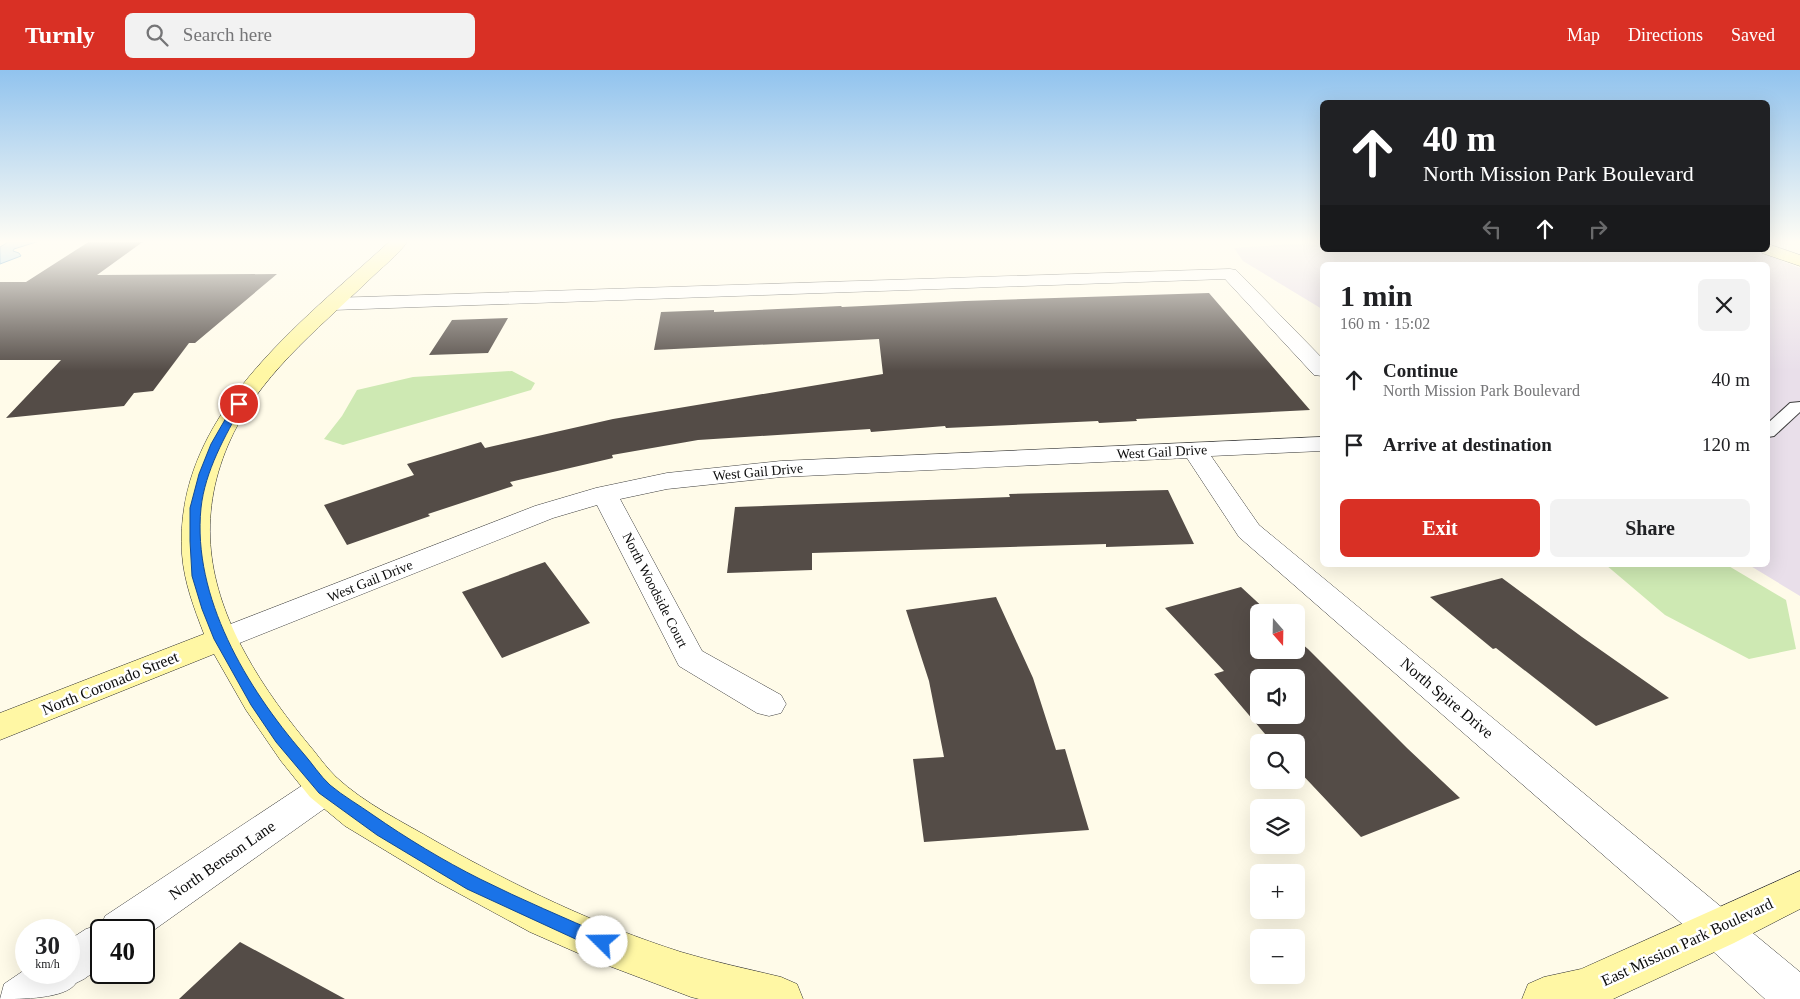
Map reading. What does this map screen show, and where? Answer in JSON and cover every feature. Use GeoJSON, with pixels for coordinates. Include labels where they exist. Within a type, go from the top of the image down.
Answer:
{"type":"FeatureCollection","features":[{"type":"Feature","properties":{"kind":"street"},"geometry":{"type":"LineString","coordinates":[[354,284],[290,345],[245,395],[216,444],[204,474],[196,508],[198,576],[220,639],[256,701],[276,731],[325,789],[383,830],[473,884],[586,936],[680,972],[781,999]]}},
{"type":"Feature","properties":{"kind":"street"},"geometry":{"type":"LineString","coordinates":[[333,304],[920,284]]}},
{"type":"Feature","properties":{"kind":"street"},"geometry":{"type":"LineString","coordinates":[[1240,284],[1320,368]]}},
{"type":"Feature","properties":{"kind":"street","name":"West Gail Drive"},"geometry":{"type":"LineString","coordinates":[[220,639],[544,512],[606,494],[667,481],[781,469],[1320,444]]}},
{"type":"Feature","properties":{"kind":"street","name":"North Spire Drive"},"geometry":{"type":"LineString","coordinates":[[1194,450],[1250,531],[1719,928],[1798,999]]}},
{"type":"Feature","properties":{"kind":"street","name":"North Woodside Court"},"geometry":{"type":"LineString","coordinates":[[606,494],[690,658],[769,704]]}},
{"type":"Feature","properties":{"kind":"street","name":"North Coronado Street"},"geometry":{"type":"LineString","coordinates":[[0,728],[220,639]]}},
{"type":"Feature","properties":{"kind":"street","name":"North Benson Lane"},"geometry":{"type":"LineString","coordinates":[[136,919],[325,789]]}},
{"type":"Feature","properties":{"kind":"street","name":"East Mission Park Boulevard"},"geometry":{"type":"LineString","coordinates":[[1544,999],[1584,990],[1800,889]]}},
{"type":"Feature","properties":{"kind":"street"},"geometry":{"type":"LineString","coordinates":[[20,999],[42,984]]}},
{"type":"Feature","properties":{"kind":"lane"},"geometry":{"type":"LineString","coordinates":[[1770,430],[1796,407],[1800,407]]}},
{"type":"Feature","properties":{"kind":"shaded area"},"geometry":{"type":"Polygon","coordinates":[[[1281,284],[1320,284],[1320,308],[1281,284]]]}},
{"type":"Feature","properties":{"kind":"shaded area"},"geometry":{"type":"Polygon","coordinates":[[[1770,284],[1800,284],[1800,596],[1752,567],[1770,567],[1770,284]]]}},
{"type":"Feature","properties":{"kind":"green space"},"geometry":{"type":"Polygon","coordinates":[[[512,371],[535,383],[531,390],[343,445],[324,439],[342,416],[357,390],[413,377],[512,371]]]}},
{"type":"Feature","properties":{"kind":"green space"},"geometry":{"type":"Polygon","coordinates":[[[1608,567],[1730,567],[1786,600],[1796,649],[1749,659],[1665,615],[1608,567]]]}},
{"type":"Feature","properties":{"kind":"building"},"geometry":{"type":"Polygon","coordinates":[[[0,284],[265,284],[195,343],[189,343],[153,391],[134,393],[124,406],[6,418],[61,360],[0,360],[0,284]]]}},
{"type":"Feature","properties":{"kind":"building"},"geometry":{"type":"Polygon","coordinates":[[[1209,293],[1310,410],[1136,419],[1137,421],[1099,423],[1098,421],[946,428],[945,426],[871,432],[870,429],[698,440],[612,455],[613,458],[510,482],[513,486],[428,514],[430,516],[347,545],[324,505],[414,475],[407,464],[481,442],[485,448],[613,419],[883,374],[879,339],[654,350],[661,312],[714,310],[714,312],[1209,293]]]}},
{"type":"Feature","properties":{"kind":"building"},"geometry":{"type":"Polygon","coordinates":[[[508,318],[488,353],[429,355],[452,320],[508,318]]]}},
{"type":"Feature","properties":{"kind":"building"},"geometry":{"type":"Polygon","coordinates":[[[1168,490],[1194,544],[1106,547],[1106,544],[812,553],[812,570],[727,573],[735,507],[1010,497],[1009,494],[1168,490]]]}},
{"type":"Feature","properties":{"kind":"building"},"geometry":{"type":"Polygon","coordinates":[[[545,562],[590,623],[502,658],[462,592],[545,562]]]}},
{"type":"Feature","properties":{"kind":"building"},"geometry":{"type":"Polygon","coordinates":[[[1502,578],[1669,698],[1596,726],[1496,648],[1493,649],[1430,597],[1502,578]]]}},
{"type":"Feature","properties":{"kind":"building"},"geometry":{"type":"Polygon","coordinates":[[[1241,587],[1259,604],[1250,604],[1250,659],[1305,659],[1305,646],[1460,798],[1361,837],[1305,778],[1305,734],[1265,734],[1257,724],[1305,724],[1305,669],[1250,669],[1250,716],[1214,674],[1224,671],[1165,608],[1241,587]]]}},
{"type":"Feature","properties":{"kind":"building"},"geometry":{"type":"Polygon","coordinates":[[[996,597],[1033,678],[1056,750],[1065,749],[1089,830],[924,842],[913,759],[944,757],[929,681],[906,610],[996,597]]]}},
{"type":"Feature","properties":{"kind":"building"},"geometry":{"type":"Polygon","coordinates":[[[240,942],[345,999],[179,999],[240,942]]]}},
{"type":"Feature","properties":{"kind":"route"},"geometry":{"type":"LineString","coordinates":[[239,404],[216,444],[204,474],[196,508],[198,576],[220,639],[256,701],[282,738],[325,789],[383,830],[473,884],[602,942]]}}]}
